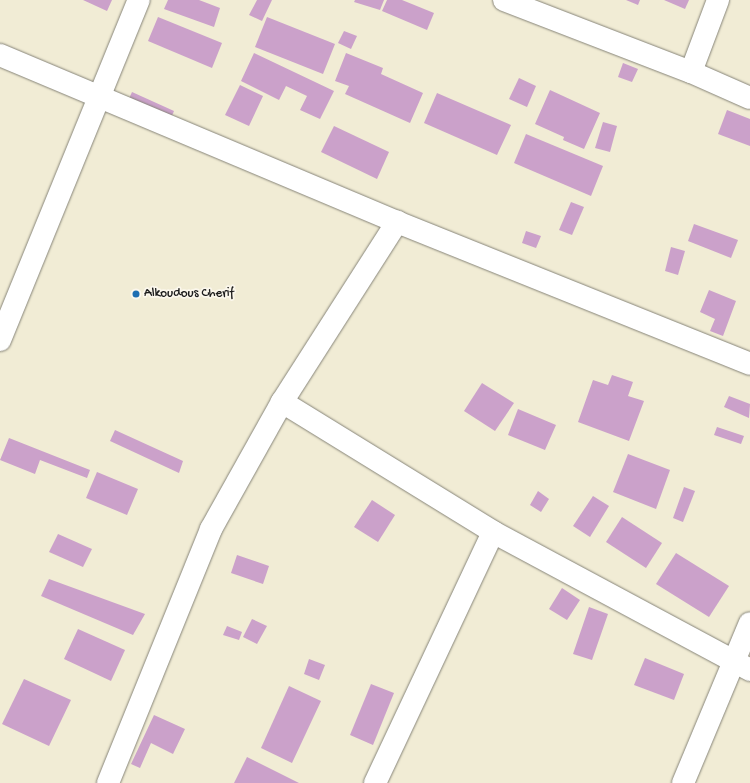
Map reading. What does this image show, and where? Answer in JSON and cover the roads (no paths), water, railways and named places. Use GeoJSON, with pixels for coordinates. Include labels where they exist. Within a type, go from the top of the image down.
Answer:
{"type":"FeatureCollection","features":[{"type":"Feature","properties":{"kind":"street"},"geometry":{"type":"LineString","coordinates":[[0,340],[139,0]]}},
{"type":"Feature","properties":{"kind":"street"},"geometry":{"type":"LineString","coordinates":[[504,0],[691,72],[750,98]]}},
{"type":"Feature","properties":{"kind":"street"},"geometry":{"type":"LineString","coordinates":[[691,72],[718,0]]}},
{"type":"Feature","properties":{"kind":"street"},"geometry":{"type":"LineString","coordinates":[[0,55],[99,95],[397,222],[750,364]]}},
{"type":"Feature","properties":{"kind":"street"},"geometry":{"type":"LineString","coordinates":[[108,783],[211,529],[282,402],[397,222]]}},
{"type":"Feature","properties":{"kind":"street"},"geometry":{"type":"LineString","coordinates":[[282,402],[493,532],[741,666]]}},
{"type":"Feature","properties":{"kind":"street"},"geometry":{"type":"LineString","coordinates":[[375,783],[493,532]]}},
{"type":"Feature","properties":{"kind":"street"},"geometry":{"type":"LineString","coordinates":[[683,783],[741,666],[750,623]]}},
{"type":"Feature","properties":{"kind":"place","name":"Alkoudous Cherif"},"geometry":{"type":"Point","coordinates":[136,294]}}]}
